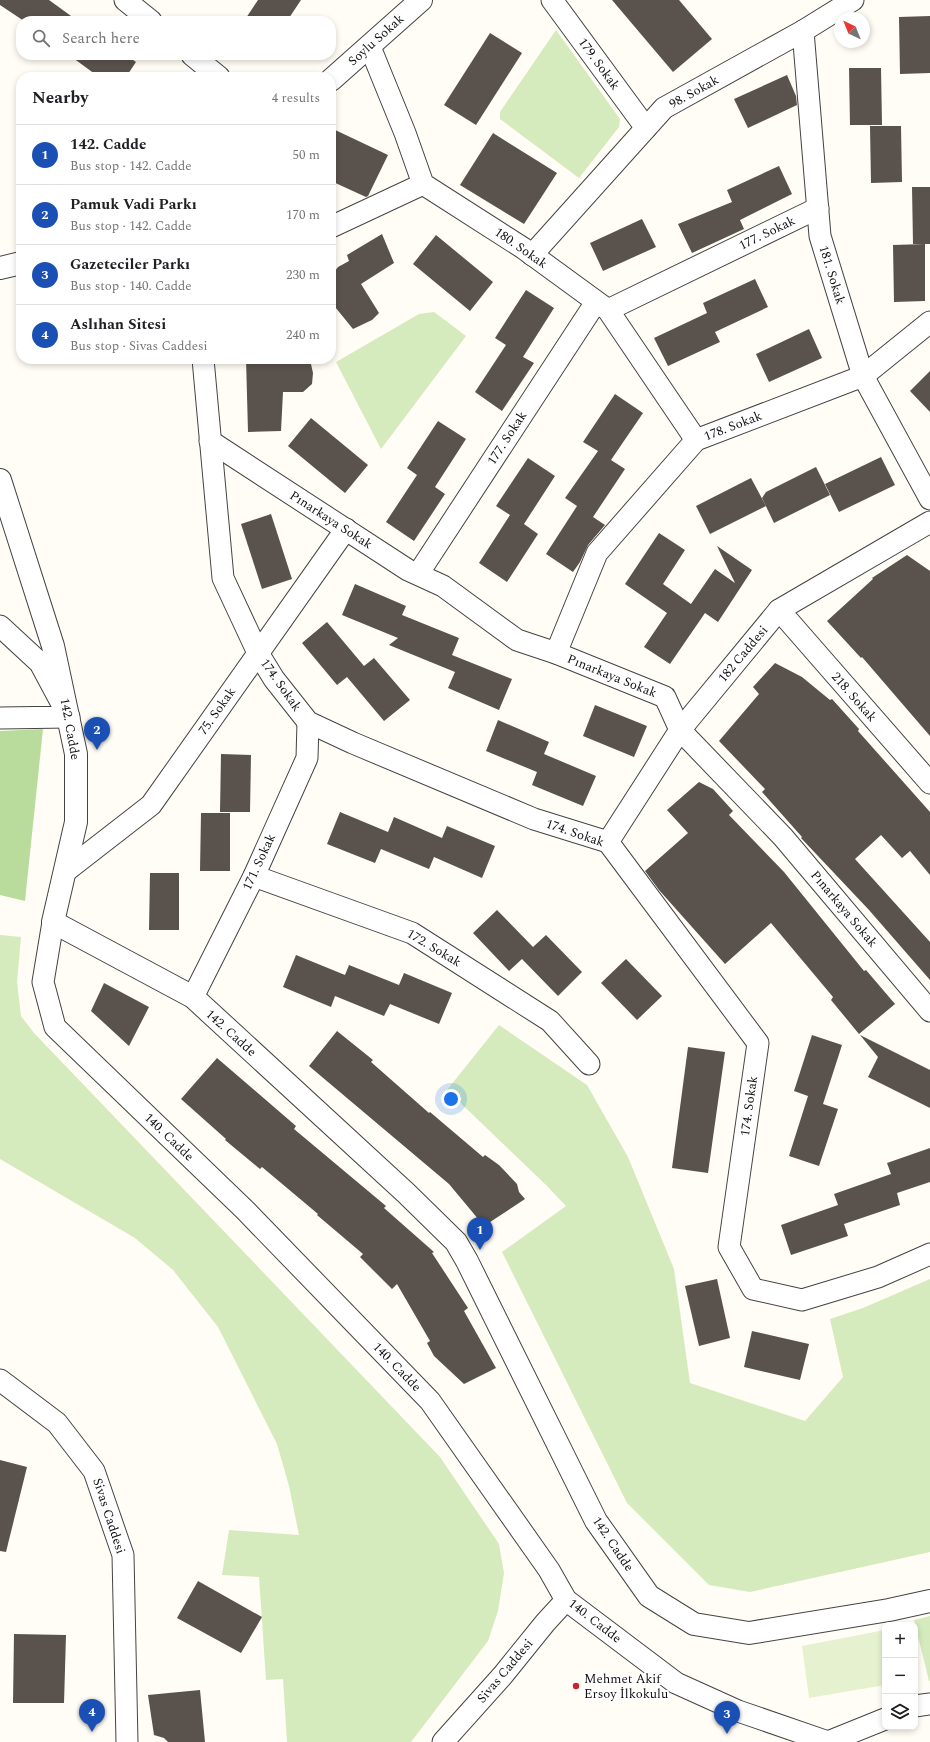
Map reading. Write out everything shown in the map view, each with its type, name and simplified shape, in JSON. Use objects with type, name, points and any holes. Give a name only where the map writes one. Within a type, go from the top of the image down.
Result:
[{"type":"street","points":[[125,0],[145,16]]},
{"type":"street","name":"Soylu Sokak","points":[[336,76],[421,0]]},
{"type":"street","name":"179. Sokak","points":[[552,0],[646,128]]},
{"type":"street","name":"98. Sokak","points":[[532,255],[664,108],[803,31],[853,0]]},
{"type":"street","name":"181. Sokak","points":[[803,31],[820,236],[863,376],[930,499]]},
{"type":"street","points":[[336,225],[423,184],[405,133],[370,47]]},
{"type":"street","points":[[198,60],[213,72]]},
{"type":"street","name":"180. Sokak","points":[[423,184],[532,255],[602,306],[696,440]]},
{"type":"street","name":"177. Sokak","points":[[418,574],[602,306],[818,208]]},
{"type":"street","points":[[0,268],[16,264]]},
{"type":"street","name":"178. Sokak","points":[[556,653],[597,553],[696,440],[863,376],[930,322]]},
{"type":"street","name":"174. Sokak","points":[[203,364],[223,578],[258,653],[274,679],[308,722],[353,743],[534,819],[608,842],[758,1043],[729,1247],[753,1289],[802,1300],[878,1277],[930,1254]]},
{"type":"street","name":"Pınarkaya Sokak","points":[[210,441],[408,570],[443,586],[517,640],[556,653],[665,698],[680,730],[783,837],[930,1010]]},
{"type":"street","name":"142. Cadde","points":[[0,480],[53,646],[76,754],[76,822],[66,871],[53,922],[192,997],[406,1193],[456,1242],[467,1261],[596,1521],[649,1596],[694,1624],[749,1633],[889,1610],[930,1601]]},
{"type":"street","name":"182 Caddesi","points":[[608,842],[680,730],[779,610],[930,522]]},
{"type":"street","name":"75. Sokak","points":[[66,871],[151,805],[346,529]]},
{"type":"street","name":"218. Sokak","points":[[779,610],[930,783]]},
{"type":"street","points":[[0,626],[40,663],[69,717],[0,718]]},
{"type":"street","name":"171. Sokak","points":[[192,997],[254,876],[307,758],[308,722]]},
{"type":"street","name":"172. Sokak","points":[[254,876],[412,933],[550,1021],[589,1064]]},
{"type":"street","name":"140. Cadde","points":[[53,922],[43,982],[55,1027],[245,1210],[430,1401],[549,1570],[566,1600],[676,1683],[738,1711],[828,1742]]},
{"type":"street","name":"Sivas Caddesi","points":[[0,1380],[57,1423],[94,1471],[123,1555],[127,1742]]},
{"type":"street","name":"Sivas Caddesi","points":[[444,1742],[566,1600]]},
{"type":"street","points":[[918,1706],[930,1704]]},
{"type":"street","points":[[828,1742],[882,1720]]},
{"type":"green space","points":[[556,30],[620,119],[619,127],[579,178],[500,119],[500,112]]},
{"type":"green space","points":[[434,312],[466,336],[381,449],[336,362],[419,314]]},
{"type":"green space","points":[[43,729],[25,901],[0,895],[0,731]]},
{"type":"green space","points":[[0,935],[21,937],[17,982],[21,1016],[34,1033],[440,1457],[499,1544],[504,1573],[498,1611],[488,1641],[411,1742],[287,1742],[283,1679],[266,1680],[259,1577],[222,1575],[229,1530],[299,1535],[289,1486],[277,1444],[218,1327],[173,1270],[135,1238],[0,1159]]},
{"type":"green space","points":[[499,1025],[587,1085],[628,1157],[674,1269],[690,1383],[805,1421],[843,1377],[830,1319],[863,1308],[930,1279],[930,1552],[750,1592],[709,1585],[627,1503],[502,1252],[566,1206],[447,1090]]},
{"type":"green space","points":[[930,1616],[930,1681],[918,1636],[918,1622],[914,1622],[914,1620]]},
{"type":"green space","points":[[882,1631],[882,1686],[809,1698],[802,1646]]},
{"type":"building","points":[[0,0],[49,0],[71,16],[16,16],[0,5]]},
{"type":"building","points":[[258,0],[301,0],[290,16],[247,16]]},
{"type":"building","points":[[612,0],[679,0],[712,39],[673,72]]},
{"type":"building","points":[[930,16],[930,73],[900,74],[899,17]]},
{"type":"building","points":[[490,33],[522,53],[476,125],[444,105]]},
{"type":"building","points":[[76,60],[133,60],[136,62],[129,72],[92,72]]},
{"type":"building","points":[[849,68],[881,68],[882,125],[850,125]]},
{"type":"building","points":[[787,75],[796,96],[797,105],[748,128],[734,99]]},
{"type":"building","points":[[870,126],[901,126],[902,182],[871,183]]},
{"type":"building","points":[[336,130],[388,155],[368,196],[366,197],[336,183]]},
{"type":"building","points":[[493,133],[557,173],[524,224],[460,185]]},
{"type":"building","points":[[779,166],[792,194],[740,220],[744,229],[692,253],[678,224],[732,202],[727,190]]},
{"type":"building","points":[[912,187],[930,187],[930,244],[913,244]]},
{"type":"building","points":[[642,219],[656,247],[603,271],[590,243]]},
{"type":"building","points":[[382,234],[394,263],[361,284],[379,313],[372,320],[353,329],[336,308],[336,270],[349,261],[347,255]]},
{"type":"building","points":[[436,235],[493,282],[470,311],[413,264]]},
{"type":"building","points":[[925,244],[925,301],[894,302],[893,245]]},
{"type":"building","points":[[755,279],[768,307],[715,332],[720,342],[668,366],[654,338],[707,313],[703,303]]},
{"type":"building","points":[[526,290],[554,308],[523,357],[534,363],[502,411],[475,392],[506,345],[495,338]]},
{"type":"building","points":[[809,329],[822,358],[769,382],[756,354]]},
{"type":"building","points":[[246,364],[311,364],[313,373],[312,384],[303,392],[283,392],[281,431],[248,432]]},
{"type":"building","points":[[930,371],[930,412],[910,391]]},
{"type":"building","points":[[615,394],[643,413],[611,460],[625,469],[593,517],[605,525],[588,545],[580,562],[573,572],[546,554],[577,506],[565,498],[598,451],[583,442]]},
{"type":"building","points":[[311,418],[368,465],[345,493],[288,446]]},
{"type":"building","points":[[438,421],[466,439],[435,487],[445,494],[414,541],[386,522],[417,475],[407,468]]},
{"type":"building","points":[[881,457],[895,485],[839,512],[825,484]]},
{"type":"building","points":[[528,458],[555,476],[524,524],[538,534],[507,582],[479,563],[510,515],[496,506]]},
{"type":"building","points":[[816,467],[830,495],[774,523],[762,498],[766,492]]},
{"type":"building","points":[[751,478],[766,506],[710,534],[696,506]]},
{"type":"building","points":[[271,514],[292,579],[262,589],[241,524]]},
{"type":"building","points":[[659,533],[685,550],[663,584],[691,604],[715,569],[735,583],[717,546],[752,570],[718,622],[705,613],[670,664],[644,647],[667,613],[625,584]]},
{"type":"building","points":[[907,555],[930,571],[930,736],[862,657],[861,658],[827,621],[873,579],[872,578]]},
{"type":"building","points":[[355,584],[406,606],[402,615],[459,638],[452,655],[512,679],[499,710],[448,688],[455,672],[389,645],[398,638],[342,615]]},
{"type":"building","points":[[327,622],[364,666],[374,658],[410,700],[384,721],[347,677],[337,685],[302,643]]},
{"type":"building","points":[[775,663],[802,677],[830,700],[832,699],[859,729],[858,731],[930,812],[930,875],[910,851],[902,858],[881,835],[855,859],[930,942],[930,980],[869,910],[801,838],[802,837],[762,792],[765,789],[719,741],[759,694],[753,687]]},
{"type":"building","points":[[595,705],[647,726],[634,757],[583,736]]},
{"type":"building","points":[[498,720],[549,742],[544,754],[596,776],[583,806],[532,785],[537,772],[486,751]]},
{"type":"building","points":[[221,754],[251,755],[250,812],[220,812]]},
{"type":"building","points":[[699,782],[713,789],[733,811],[729,815],[784,872],[864,971],[866,970],[895,1004],[859,1034],[831,1000],[833,997],[771,923],[725,964],[659,890],[645,871],[688,833],[667,810]]},
{"type":"building","points":[[340,812],[388,832],[394,817],[442,838],[447,826],[495,846],[482,878],[434,857],[429,869],[381,849],[375,863],[327,844]]},
{"type":"building","points":[[201,813],[230,813],[230,871],[200,871]]},
{"type":"building","points":[[150,873],[179,873],[179,930],[149,930]]},
{"type":"building","points":[[497,910],[533,947],[546,935],[582,972],[558,996],[522,959],[509,971],[473,933]]},
{"type":"building","points":[[296,955],[345,975],[349,965],[399,985],[404,973],[452,993],[439,1024],[390,1004],[384,1016],[335,996],[331,1007],[283,987]]},
{"type":"building","points":[[626,959],[662,996],[637,1020],[601,983]]},
{"type":"building","points":[[104,983],[149,1007],[129,1046],[91,1011]]},
{"type":"building","points":[[337,1031],[373,1060],[371,1062],[429,1113],[430,1112],[483,1157],[485,1155],[499,1165],[517,1184],[519,1192],[525,1199],[484,1226],[449,1184],[309,1066]]},
{"type":"building","points":[[812,1035],[842,1045],[823,1104],[838,1109],[819,1166],[789,1156],[808,1096],[794,1091]]},
{"type":"building","points":[[860,1035],[930,1070],[930,1108],[868,1077],[878,1057]]},
{"type":"building","points":[[688,1047],[725,1052],[708,1173],[672,1168]]},
{"type":"building","points":[[217,1058],[296,1126],[294,1129],[386,1206],[384,1208],[434,1252],[432,1253],[468,1308],[464,1311],[496,1368],[464,1384],[434,1356],[427,1343],[430,1341],[397,1284],[392,1289],[360,1257],[363,1254],[262,1167],[260,1169],[225,1140],[226,1139],[181,1099]]},
{"type":"building","points":[[930,1148],[930,1182],[897,1193],[900,1205],[844,1224],[848,1236],[791,1255],[781,1225],[838,1205],[834,1194],[891,1174],[887,1163]]},
{"type":"building","points":[[717,1279],[730,1338],[699,1346],[685,1286]]},
{"type":"building","points":[[752,1331],[809,1344],[800,1380],[744,1367]]},
{"type":"building","points":[[0,1460],[27,1467],[6,1552],[0,1551]]},
{"type":"building","points":[[198,1581],[262,1617],[241,1653],[177,1618]]},
{"type":"building","points":[[14,1634],[66,1635],[64,1703],[13,1703]]},
{"type":"building","points":[[200,1690],[205,1742],[168,1742],[164,1738],[154,1735],[148,1695]]},
{"type":"place","name":"Pamuk Vadi Parkı","points":[[97,750]]},
{"type":"place","name":"142. Cadde","points":[[480,1250]]},
{"type":"place","name":"Mehmet Akif Ersoy İlkokulu","points":[[576,1686]]},
{"type":"place","name":"Aslıhan Sitesi","points":[[92,1732]]},
{"type":"place","name":"Gazeteciler Parkı","points":[[727,1734]]}]
